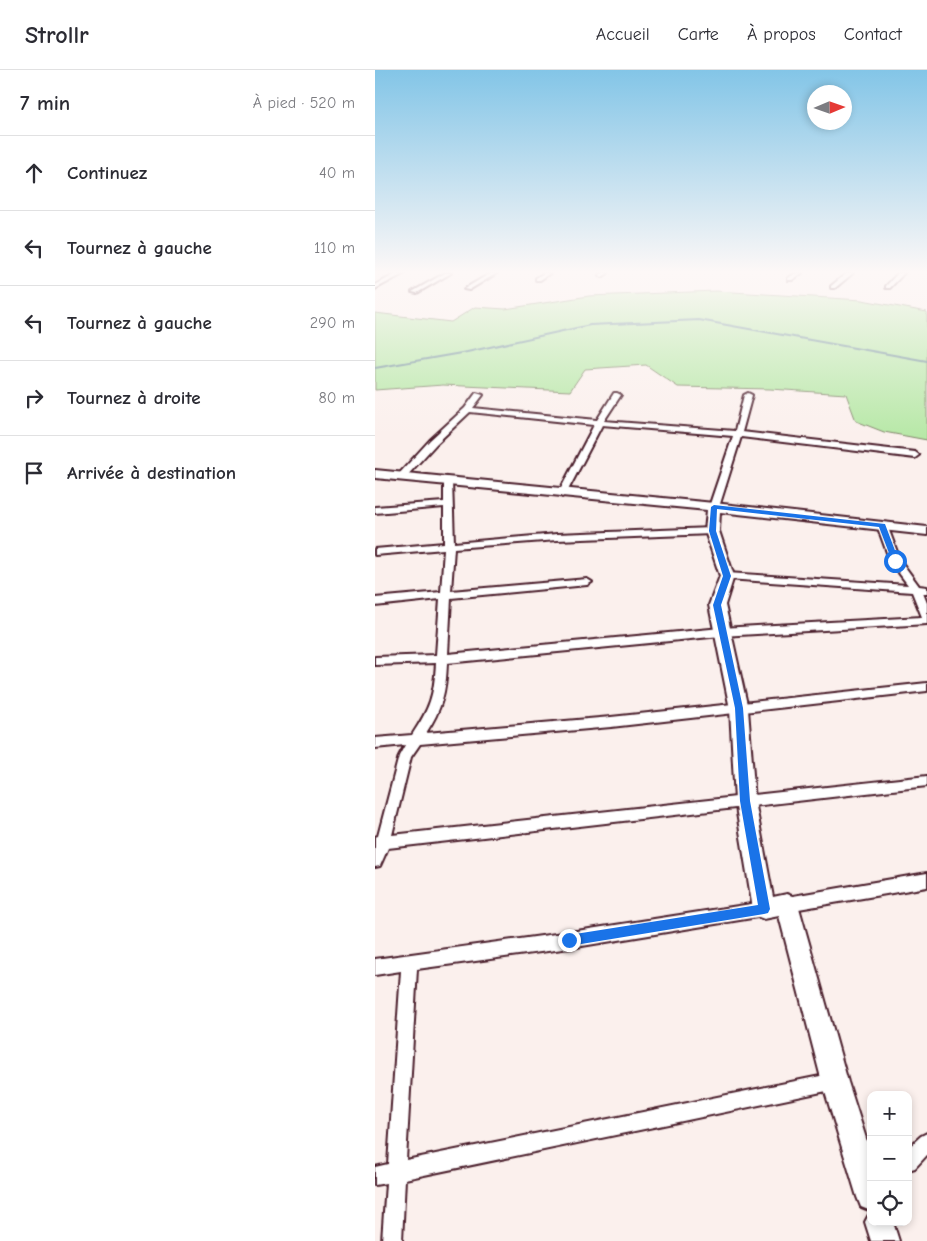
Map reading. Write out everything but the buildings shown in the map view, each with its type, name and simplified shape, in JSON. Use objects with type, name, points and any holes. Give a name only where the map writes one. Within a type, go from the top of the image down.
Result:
[{"type":"street","points":[[748,394],[738,434],[714,507],[712,531],[727,576],[717,605],[721,632],[739,708],[745,801],[776,907],[867,1181]]},
{"type":"street","points":[[401,477],[433,442],[468,410],[479,395]]},
{"type":"street","points":[[562,494],[599,423],[617,395]]},
{"type":"street","points":[[468,410],[738,434],[915,455]]},
{"type":"street","points":[[375,474],[562,494],[714,507],[927,531]]},
{"type":"street","points":[[375,861],[405,756],[432,715],[440,688],[449,546],[448,482]]},
{"type":"street","points":[[375,510],[448,504]]},
{"type":"street","points":[[882,525],[895,561],[916,589],[927,616]]},
{"type":"street","points":[[375,552],[557,537],[712,531]]},
{"type":"street","points":[[727,576],[927,590]]},
{"type":"street","points":[[375,602],[587,582]]},
{"type":"street","points":[[375,661],[442,659],[721,632],[927,620]]},
{"type":"street","points":[[375,743],[739,708],[867,692],[927,687]]},
{"type":"street","points":[[379,843],[927,781]]},
{"type":"street","points":[[375,967],[569,940],[776,907],[927,880]]},
{"type":"street","points":[[392,1241],[410,962]]},
{"type":"street","points":[[375,1176],[835,1082]]},
{"type":"street","points":[[912,1157],[927,1142]]},
{"type":"street","points":[[880,1226],[885,1241]]},
{"type":"green space","points":[[375,328],[927,328],[927,440],[884,432],[856,421],[846,394],[770,389],[678,387],[646,365],[585,369],[570,391],[443,385],[375,390]]},
{"type":"waterway","points":[[375,368],[467,352],[578,328]]},
{"type":"waterway","points":[[742,328],[927,361]]},
{"type":"route","points":[[569,940],[764,909],[745,801],[739,708],[721,632],[717,605],[727,576],[712,531],[714,507],[882,525],[895,561]]}]
